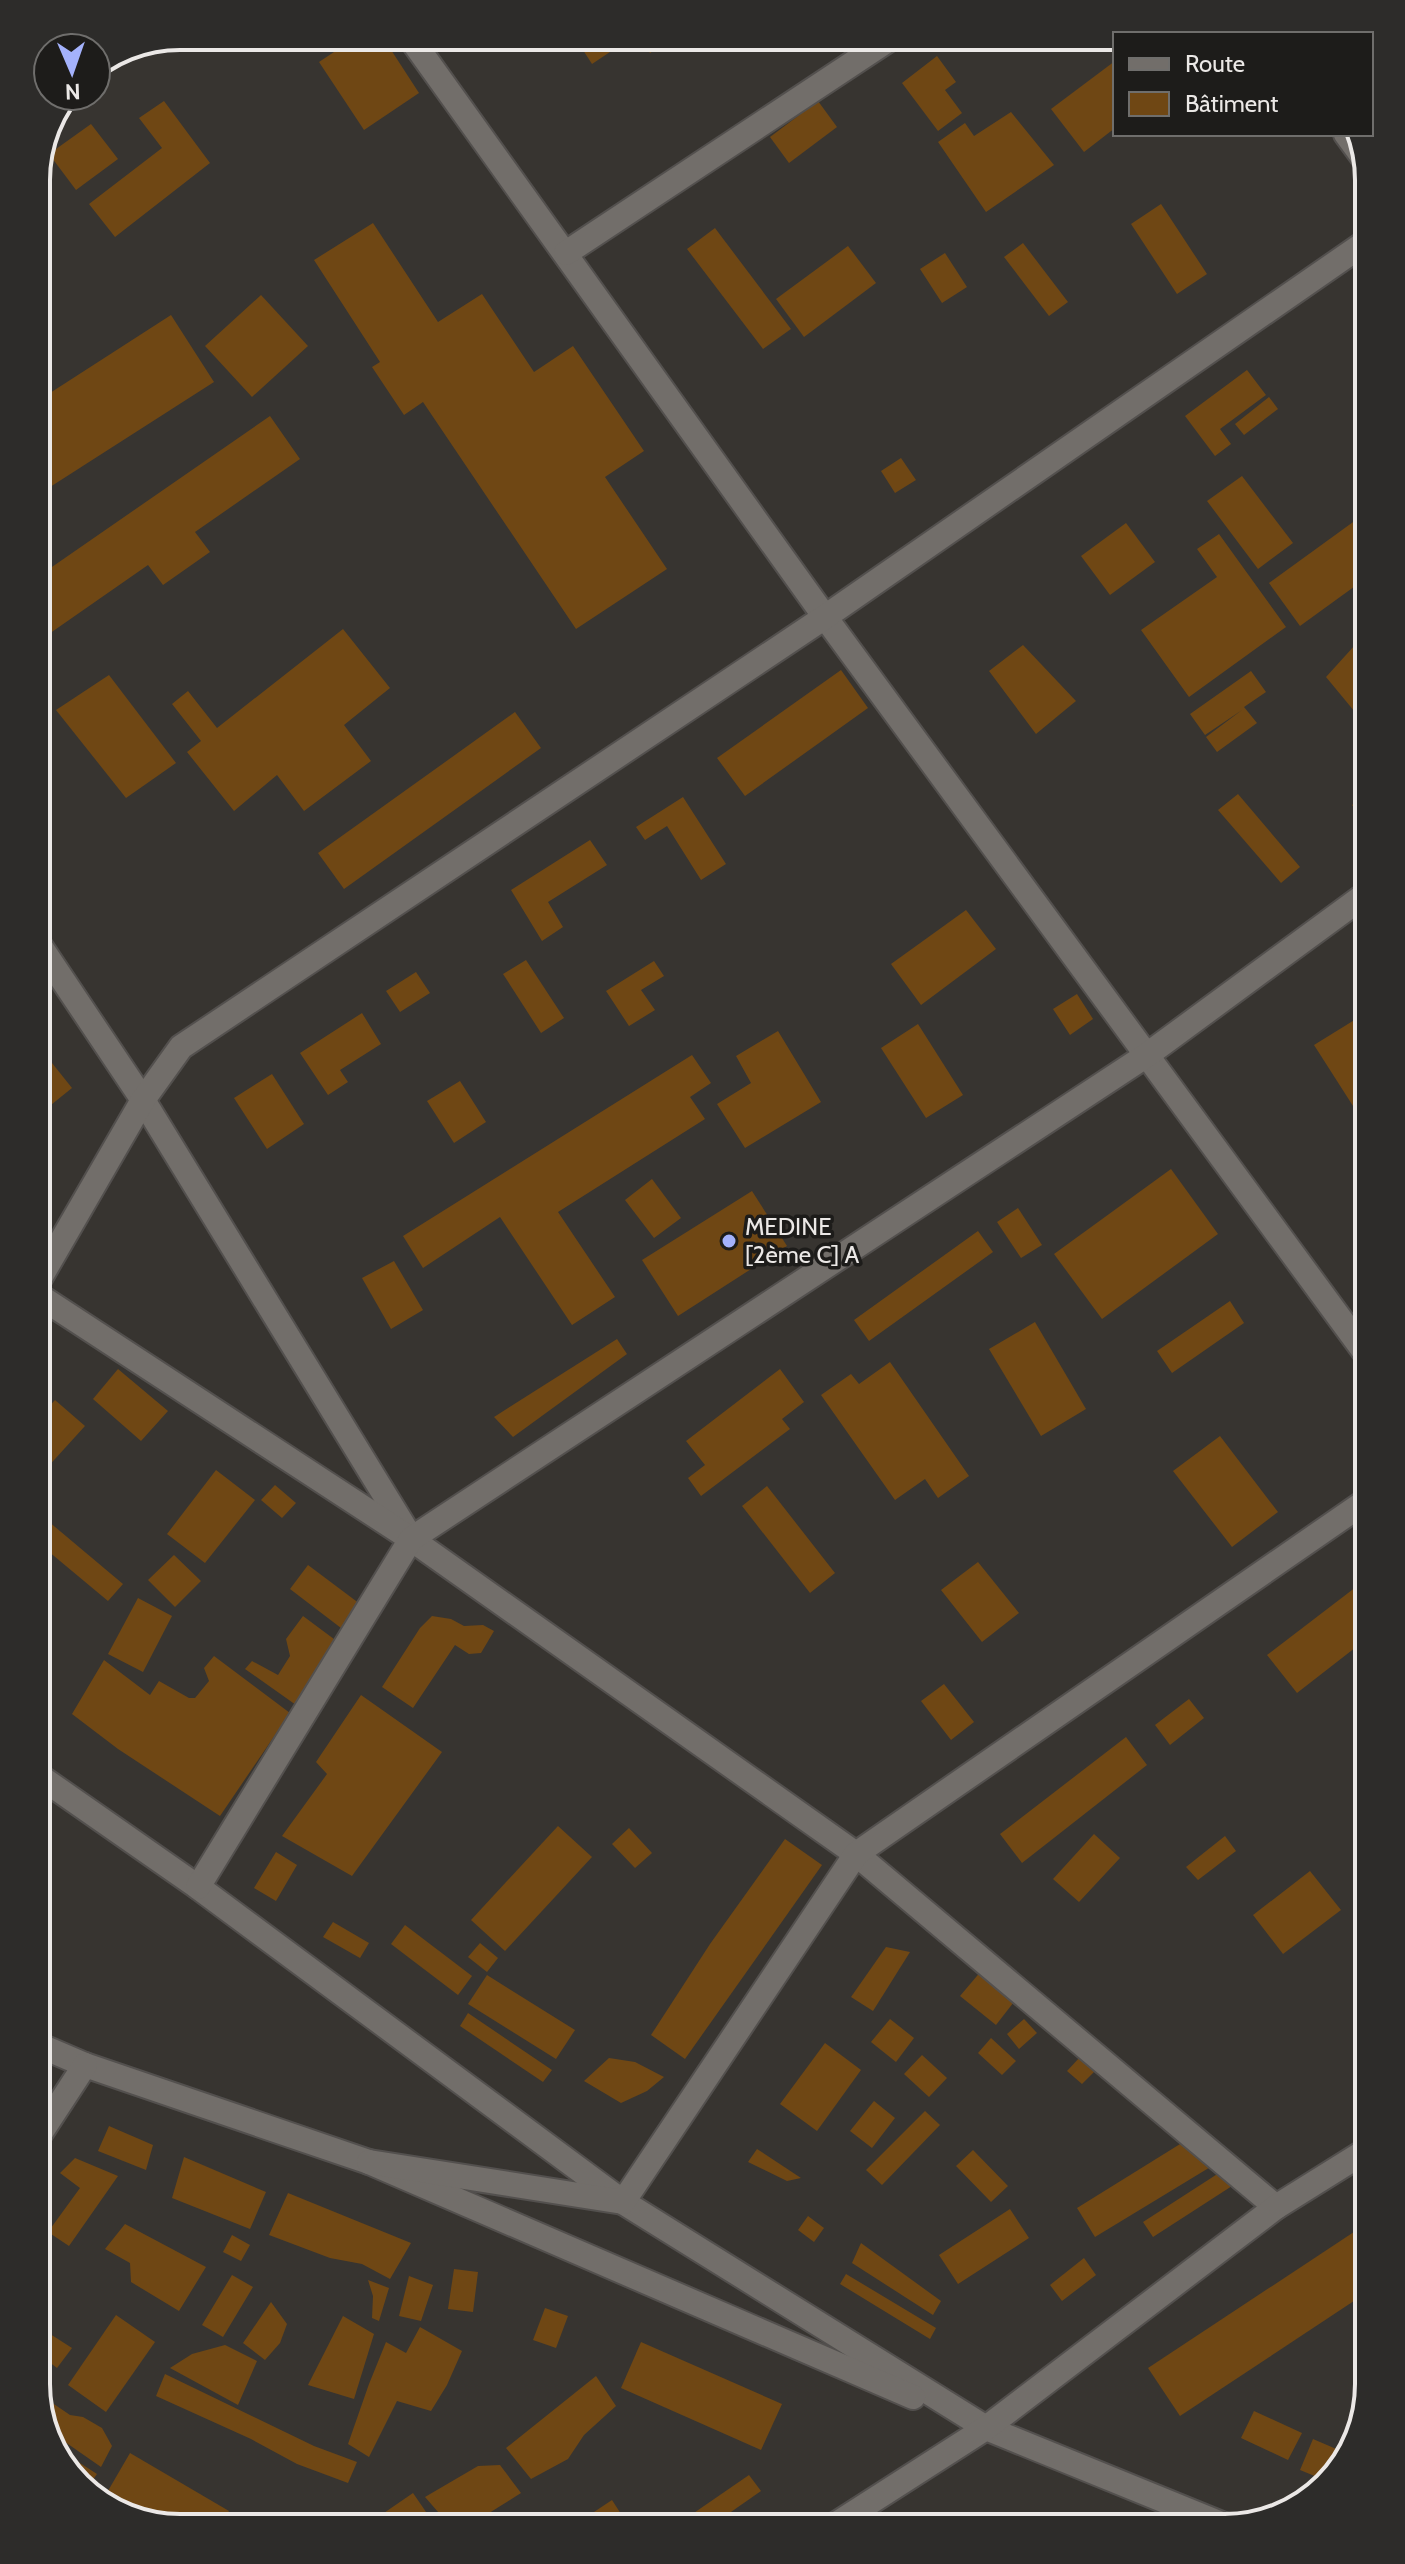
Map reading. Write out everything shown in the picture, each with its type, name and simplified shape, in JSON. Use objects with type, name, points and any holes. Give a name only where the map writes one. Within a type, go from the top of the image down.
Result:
[{"type":"street","points":[[419,50],[825,617],[1355,1339]]},
{"type":"street","points":[[566,253],[873,50]]},
{"type":"street","points":[[50,1261],[143,1100],[181,1047],[825,617],[1355,250]]},
{"type":"street","points":[[198,1887],[411,1539],[1147,1055],[1355,902]]},
{"type":"street","points":[[50,961],[143,1100],[411,1539]]},
{"type":"street","points":[[50,1303],[411,1539],[856,1854],[1276,2207]]},
{"type":"street","points":[[623,2202],[856,1854],[1355,1509]]},
{"type":"street","points":[[50,1784],[198,1887],[623,2202],[986,2428]]},
{"type":"street","points":[[50,2050],[85,2065],[369,2162],[986,2428],[1197,2514]]},
{"type":"street","points":[[50,2119],[85,2065]]},
{"type":"street","points":[[852,2514],[986,2428],[1276,2207],[1355,2158]]},
{"type":"street","points":[[369,2162],[623,2202]]},
{"type":"building","points":[[337,50],[391,50],[419,93],[364,130],[319,62]]},
{"type":"building","points":[[583,50],[613,50],[592,64]]},
{"type":"building","points":[[937,56],[956,82],[945,90],[962,113],[938,131],[902,83]]},
{"type":"building","points":[[1113,62],[1113,130],[1084,152],[1051,109]]},
{"type":"building","points":[[164,101],[210,163],[115,237],[89,204],[162,148],[139,118]]},
{"type":"building","points":[[818,101],[837,127],[789,163],[770,137]]},
{"type":"building","points":[[1011,112],[1054,165],[986,212],[938,142],[965,123],[974,136]]},
{"type":"building","points":[[91,124],[118,159],[76,190],[52,158],[53,151]]},
{"type":"building","points":[[1161,204],[1207,274],[1177,294],[1131,224]]},
{"type":"building","points":[[373,223],[438,322],[482,294],[534,372],[573,346],[644,451],[605,477],[667,569],[576,629],[423,402],[404,415],[372,367],[380,362],[314,260]]},
{"type":"building","points":[[715,228],[791,329],[763,349],[687,249]]},
{"type":"building","points":[[1023,243],[1068,302],[1049,316],[1004,257]]},
{"type":"building","points":[[848,246],[876,283],[804,337],[776,299]]},
{"type":"building","points":[[945,253],[967,287],[942,303],[920,269]]},
{"type":"building","points":[[261,295],[308,346],[252,397],[205,346]]},
{"type":"building","points":[[171,315],[214,382],[50,487],[50,393]]},
{"type":"building","points":[[1247,370],[1266,395],[1220,429],[1231,444],[1215,456],[1185,416]]},
{"type":"building","points":[[1269,397],[1278,409],[1244,435],[1235,424]]},
{"type":"building","points":[[270,416],[300,459],[195,532],[210,552],[163,585],[148,565],[50,633],[50,568]]},
{"type":"building","points":[[901,458],[916,480],[895,493],[881,471]]},
{"type":"building","points":[[1242,476],[1293,543],[1258,569],[1207,501]]},
{"type":"building","points":[[1355,521],[1355,586],[1300,626],[1269,583]]},
{"type":"building","points":[[1126,523],[1155,562],[1110,595],[1081,556]]},
{"type":"building","points":[[1219,534],[1286,627],[1189,697],[1141,630],[1217,577],[1197,549]]},
{"type":"building","points":[[343,629],[390,688],[344,725],[371,761],[304,811],[277,775],[234,811],[187,752],[201,741],[172,704],[188,691],[217,728]]},
{"type":"building","points":[[1023,645],[1076,701],[1036,734],[989,671]]},
{"type":"building","points":[[1355,645],[1355,712],[1326,677]]},
{"type":"building","points":[[841,670],[868,708],[745,796],[717,758]]},
{"type":"building","points":[[1251,671],[1266,692],[1244,707],[1257,723],[1217,752],[1206,737],[1242,710],[1205,735],[1190,714]]},
{"type":"building","points":[[109,675],[176,763],[126,798],[56,710]]},
{"type":"building","points":[[515,712],[541,748],[344,889],[318,853]]},
{"type":"building","points":[[1238,794],[1300,867],[1281,883],[1218,810]]},
{"type":"building","points":[[683,797],[726,864],[701,880],[667,826],[645,840],[636,827]]},
{"type":"building","points":[[590,840],[607,865],[548,902],[563,927],[542,941],[511,890]]},
{"type":"building","points":[[966,910],[996,949],[921,1005],[891,964]]},
{"type":"building","points":[[526,960],[564,1018],[541,1033],[503,974]]},
{"type":"building","points":[[654,961],[664,976],[641,990],[655,1010],[629,1026],[606,991]]},
{"type":"building","points":[[416,972],[430,993],[400,1012],[386,991]]},
{"type":"building","points":[[1077,994],[1093,1019],[1070,1035],[1053,1009]]},
{"type":"building","points":[[362,1013],[381,1044],[340,1070],[348,1082],[328,1095],[300,1053]]},
{"type":"building","points":[[1355,1020],[1355,1109],[1314,1045]]},
{"type":"building","points":[[918,1024],[963,1095],[926,1118],[881,1048]]},
{"type":"building","points":[[778,1031],[821,1102],[745,1148],[717,1104],[751,1083],[736,1056]]},
{"type":"building","points":[[692,1055],[711,1083],[690,1097],[705,1119],[558,1212],[615,1297],[572,1325],[500,1217],[423,1268],[403,1236]]},
{"type":"building","points":[[50,1060],[72,1088],[50,1106]]},
{"type":"building","points":[[272,1074],[304,1124],[267,1149],[234,1098]]},
{"type":"building","points":[[460,1081],[486,1122],[454,1143],[427,1101]]},
{"type":"building","points":[[1171,1169],[1218,1234],[1102,1319],[1054,1254]]},
{"type":"building","points":[[652,1179],[681,1218],[654,1238],[625,1200]]},
{"type":"building","points":[[752,1191],[787,1246],[678,1316],[642,1260]]},
{"type":"building","points":[[1018,1208],[1042,1245],[1021,1258],[997,1222]]},
{"type":"building","points":[[978,1231],[993,1252],[869,1341],[854,1320]]},
{"type":"building","points":[[394,1261],[423,1310],[391,1329],[362,1278]]},
{"type":"building","points":[[1230,1301],[1244,1323],[1172,1373],[1157,1351]]},
{"type":"building","points":[[1035,1322],[1086,1409],[1041,1436],[989,1349]]},
{"type":"building","points":[[617,1339],[627,1354],[513,1437],[494,1417]]},
{"type":"building","points":[[890,1362],[969,1476],[938,1498],[925,1479],[895,1500],[821,1395],[851,1374],[859,1384]]},
{"type":"building","points":[[118,1369],[168,1411],[141,1441],[93,1399]]},
{"type":"building","points":[[780,1369],[804,1402],[782,1419],[790,1429],[701,1496],[688,1478],[705,1465],[686,1441]]},
{"type":"building","points":[[55,1400],[85,1426],[50,1464],[50,1406]]},
{"type":"building","points":[[1220,1436],[1278,1512],[1232,1547],[1173,1471]]},
{"type":"building","points":[[216,1470],[255,1500],[205,1563],[167,1534]]},
{"type":"building","points":[[275,1485],[296,1503],[282,1518],[261,1500]]},
{"type":"building","points":[[767,1486],[835,1573],[810,1593],[742,1506]]},
{"type":"building","points":[[50,1523],[123,1584],[108,1601],[50,1553]]},
{"type":"building","points":[[174,1555],[201,1581],[175,1607],[148,1580]]},
{"type":"building","points":[[978,1562],[1019,1613],[982,1642],[941,1590]]},
{"type":"building","points":[[308,1565],[360,1604],[341,1628],[290,1589]]},
{"type":"building","points":[[1355,1588],[1355,1648],[1297,1693],[1267,1655]]},
{"type":"building","points":[[138,1598],[172,1616],[143,1672],[108,1654]]},
{"type":"building","points":[[303,1616],[342,1645],[296,1705],[245,1669],[252,1661],[278,1675],[290,1656],[286,1639]]},
{"type":"building","points":[[432,1616],[451,1619],[464,1626],[483,1625],[494,1631],[481,1653],[469,1654],[455,1645],[413,1708],[382,1687],[420,1628]]},
{"type":"building","points":[[214,1656],[290,1713],[220,1816],[118,1749],[72,1714],[104,1660],[150,1695],[159,1681],[189,1698],[195,1698],[209,1681],[204,1668]]},
{"type":"building","points":[[944,1684],[974,1722],[951,1740],[921,1701]]},
{"type":"building","points":[[361,1695],[442,1752],[352,1876],[282,1836],[327,1774],[316,1762]]},
{"type":"building","points":[[1189,1699],[1204,1718],[1170,1745],[1155,1725]]},
{"type":"building","points":[[1126,1737],[1147,1765],[1022,1863],[1000,1834]]},
{"type":"building","points":[[558,1826],[592,1857],[505,1951],[471,1920]]},
{"type":"building","points":[[629,1828],[652,1853],[635,1868],[612,1844]]},
{"type":"building","points":[[1094,1834],[1120,1858],[1079,1902],[1053,1879]]},
{"type":"building","points":[[1225,1836],[1236,1851],[1198,1880],[1186,1867]]},
{"type":"building","points":[[785,1839],[822,1865],[685,2059],[651,2035],[710,1944]]},
{"type":"building","points":[[276,1852],[297,1865],[276,1901],[254,1888]]},
{"type":"building","points":[[1310,1871],[1341,1910],[1283,1954],[1253,1915]]},
{"type":"building","points":[[333,1922],[369,1943],[360,1958],[323,1937]]},
{"type":"building","points":[[405,1925],[472,1976],[458,1995],[391,1944]]},
{"type":"building","points":[[480,1943],[498,1958],[487,1972],[468,1957]]},
{"type":"building","points":[[886,1947],[910,1952],[873,2011],[851,1997]]},
{"type":"building","points":[[982,1970],[1017,1998],[996,2025],[960,1996]]},
{"type":"building","points":[[487,1975],[575,2030],[556,2059],[468,2004]]},
{"type":"building","points":[[468,2013],[552,2070],[543,2082],[460,2026]]},
{"type":"building","points":[[890,2019],[914,2038],[896,2062],[871,2042]]},
{"type":"building","points":[[1024,2019],[1037,2033],[1019,2049],[1007,2034]]},
{"type":"building","points":[[991,2038],[1016,2061],[1002,2075],[978,2053]]},
{"type":"building","points":[[825,2043],[861,2070],[817,2131],[780,2104]]},
{"type":"building","points":[[922,2055],[947,2078],[929,2097],[904,2074]]},
{"type":"building","points":[[1081,2056],[1096,2070],[1082,2084],[1067,2071]]},
{"type":"building","points":[[609,2058],[635,2062],[664,2077],[647,2091],[621,2103],[584,2081]]},
{"type":"building","points":[[874,2101],[895,2118],[872,2148],[850,2131]]},
{"type":"building","points":[[925,2111],[940,2125],[882,2185],[866,2170]]},
{"type":"building","points":[[109,2126],[153,2145],[146,2170],[98,2151]]},
{"type":"building","points":[[1193,2136],[1212,2166],[1095,2237],[1077,2208]]},
{"type":"building","points":[[757,2149],[801,2178],[787,2181],[748,2162]]},
{"type":"building","points":[[973,2150],[1008,2186],[991,2202],[956,2166]]},
{"type":"building","points":[[184,2157],[266,2192],[250,2229],[172,2198]]},
{"type":"building","points":[[75,2158],[118,2176],[69,2246],[50,2233],[50,2229],[80,2188],[60,2173]]},
{"type":"building","points":[[1222,2171],[1232,2186],[1153,2237],[1143,2222]]},
{"type":"building","points":[[288,2193],[411,2243],[390,2279],[362,2264],[330,2258],[269,2235]]},
{"type":"building","points":[[1010,2209],[1029,2238],[958,2284],[939,2255]]},
{"type":"building","points":[[808,2216],[824,2228],[814,2242],[798,2230]]},
{"type":"building","points":[[125,2224],[206,2267],[179,2311],[131,2282],[130,2263],[105,2249]]},
{"type":"building","points":[[1355,2231],[1355,2300],[1180,2416],[1148,2368]]},
{"type":"building","points":[[232,2235],[250,2245],[241,2261],[223,2252]]},
{"type":"building","points":[[861,2243],[941,2301],[933,2315],[852,2263]]},
{"type":"building","points":[[1084,2258],[1096,2275],[1062,2301],[1050,2285]]},
{"type":"building","points":[[454,2269],[478,2272],[473,2312],[448,2309]]},
{"type":"building","points":[[846,2274],[936,2328],[930,2339],[840,2284]]},
{"type":"building","points":[[232,2275],[253,2287],[223,2337],[202,2325]]},
{"type":"building","points":[[409,2276],[433,2285],[421,2321],[399,2316]]},
{"type":"building","points":[[368,2280],[389,2288],[379,2321],[372,2318],[373,2296]]},
{"type":"building","points":[[271,2302],[287,2324],[280,2343],[265,2360],[243,2343]]},
{"type":"building","points":[[545,2308],[568,2316],[556,2348],[533,2340]]},
{"type":"building","points":[[116,2315],[155,2342],[106,2412],[68,2385]]},
{"type":"building","points":[[343,2316],[374,2334],[354,2399],[308,2385]]},
{"type":"building","points":[[420,2327],[462,2351],[431,2411],[397,2401],[369,2457],[348,2444],[369,2384],[386,2342],[406,2353]]},
{"type":"building","points":[[50,2334],[72,2348],[57,2368],[50,2363]]},
{"type":"building","points":[[641,2342],[782,2404],[761,2450],[621,2388]]},
{"type":"building","points":[[225,2345],[257,2361],[238,2405],[170,2368],[192,2354]]},
{"type":"building","points":[[165,2374],[314,2446],[357,2462],[348,2483],[297,2464],[251,2439],[156,2396]]},
{"type":"building","points":[[596,2376],[616,2406],[584,2435],[568,2459],[531,2479],[506,2448]]},
{"type":"building","points":[[52,2403],[70,2415],[83,2417],[102,2428],[112,2446],[101,2467],[63,2441]]},
{"type":"building","points":[[1254,2411],[1302,2433],[1288,2460],[1241,2438]]},
{"type":"building","points":[[1313,2439],[1337,2449],[1316,2477],[1300,2470]]},
{"type":"building","points":[[130,2453],[229,2511],[227,2514],[172,2514],[139,2507],[108,2492]]},
{"type":"building","points":[[74,2460],[97,2474],[93,2480]]},
{"type":"building","points":[[500,2465],[521,2493],[487,2514],[440,2514],[425,2497],[478,2466]]},
{"type":"building","points":[[749,2475],[761,2491],[728,2514],[692,2514]]},
{"type":"building","points":[[413,2493],[427,2514],[382,2514]]},
{"type":"building","points":[[612,2500],[621,2514],[591,2514]]},
{"type":"place","name":"MEDINE [2ème C] A","points":[[729,1241]]}]
